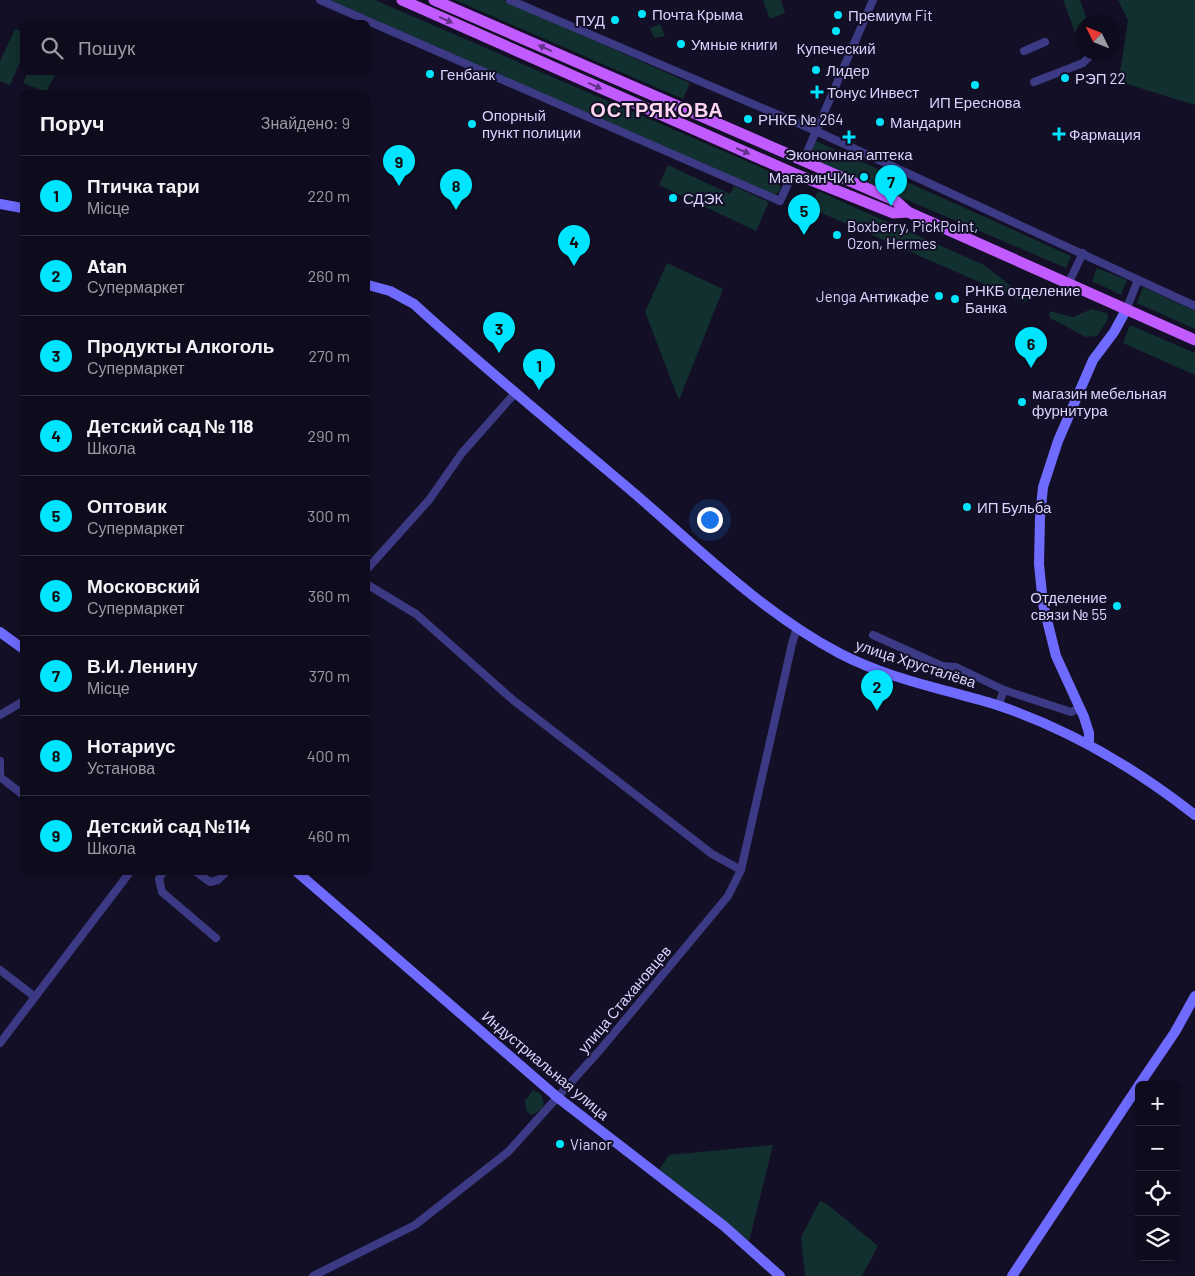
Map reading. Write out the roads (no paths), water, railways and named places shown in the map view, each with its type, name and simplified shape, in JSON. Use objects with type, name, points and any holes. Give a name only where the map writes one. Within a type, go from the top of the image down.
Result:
[{"type":"main road","points":[[402,0],[793,173],[893,213],[908,212]]},
{"type":"main road","points":[[434,0],[896,201],[908,212],[1195,340]]},
{"type":"main road","points":[[0,204],[20,208]]},
{"type":"main road","name":"улица Хрусталёва","points":[[370,286],[390,291],[414,304],[773,611],[840,653],[874,668],[998,706],[1054,727],[1145,778],[1195,815]]},
{"type":"main road","points":[[1089,745],[1089,733],[1080,708],[1056,656],[1044,604],[1039,564],[1043,487],[1058,440],[1093,360],[1114,332],[1126,310]]},
{"type":"main road","points":[[0,632],[20,647]]},
{"type":"main road","name":"Индустриальная улица","points":[[300,875],[557,1097],[724,1226],[780,1276]]},
{"type":"main road","points":[[1142,1081],[1175,1032],[1195,996]]},
{"type":"main road","points":[[1012,1276],[1135,1091]]},
{"type":"street","points":[[320,0],[366,20]]},
{"type":"street","points":[[510,0],[816,131],[1195,306]]},
{"type":"street","points":[[803,161],[873,0]]},
{"type":"street","points":[[370,22],[780,201],[793,173]]},
{"type":"street","points":[[1024,51],[1045,42]]},
{"type":"street","points":[[1034,82],[1083,63],[1086,60]]},
{"type":"street","points":[[1068,284],[1082,253]]},
{"type":"street","points":[[1126,310],[1138,280]]},
{"type":"street","points":[[370,566],[429,500],[462,453],[516,392]]},
{"type":"street","points":[[370,586],[416,614],[513,700],[712,854],[740,870]]},
{"type":"street","name":"улица Стахановцев","points":[[313,1276],[415,1225],[508,1152],[600,1050],[722,903],[740,870],[792,644],[798,627]]},
{"type":"street","points":[[873,635],[942,666],[956,667],[1004,690],[1070,712],[1080,708]]},
{"type":"street","points":[[998,706],[1004,690]]},
{"type":"street","points":[[0,715],[20,703]]},
{"type":"street","points":[[0,761],[0,778],[20,793]]},
{"type":"street","points":[[0,1043],[128,875]]},
{"type":"street","points":[[161,875],[159,879],[162,892],[216,938]]},
{"type":"street","points":[[200,875],[210,882],[218,880],[223,875]]},
{"type":"street","points":[[0,970],[35,997]]},
{"type":"place","name":"Почта Крыма","points":[[642,14]]},
{"type":"place","name":"Премиум Fit","points":[[838,15]]},
{"type":"place","name":"ПУД","points":[[615,20]]},
{"type":"place","name":"Купеческий","points":[[836,31]]},
{"type":"place","name":"Умные книги","points":[[681,44]]},
{"type":"place","name":"Лидер","points":[[816,70]]},
{"type":"place","name":"Генбанк","points":[[430,74]]},
{"type":"place","name":"РЭП 22","points":[[1065,78]]},
{"type":"place","name":"ИП Ереснова","points":[[975,85]]},
{"type":"place","name":"Тонус Инвест","points":[[817,92]]},
{"type":"place","name":"РНКБ № 264","points":[[748,119]]},
{"type":"place","name":"Мандарин","points":[[880,122]]},
{"type":"place","name":"Опорный пункт полиции","points":[[472,124]]},
{"type":"place","name":"Фармация","points":[[1059,134]]},
{"type":"place","name":"Экономная аптека","points":[[849,137]]},
{"type":"place","name":"МагазинЧИк","points":[[864,177]]},
{"type":"place","name":"Детский сад №114","points":[[399,186]]},
{"type":"place","name":"СДЭК","points":[[673,198]]},
{"type":"place","name":"В.И. Ленину","points":[[891,206]]},
{"type":"place","name":"Нотариус","points":[[456,210]]},
{"type":"place","name":"Оптовик","points":[[804,235]]},
{"type":"place","name":"Boxberry, PickPoint, Ozon, Hermes","points":[[837,235]]},
{"type":"place","name":"Детский сад № 118","points":[[574,266]]},
{"type":"place","name":"Jenga Антикафе","points":[[939,296]]},
{"type":"place","name":"РНКБ отделение Банка","points":[[955,299]]},
{"type":"place","name":"Продукты Алкоголь","points":[[499,353]]},
{"type":"place","name":"Московский","points":[[1031,368]]},
{"type":"place","name":"Птичка тари","points":[[539,390]]},
{"type":"place","name":"магазин мебельная фурнитура","points":[[1022,402]]},
{"type":"place","name":"ИП Бульба","points":[[967,507]]},
{"type":"place","name":"Отделение связи № 55","points":[[1117,606]]},
{"type":"place","name":"Atan","points":[[877,711]]},
{"type":"place","name":"Vianor","points":[[560,1144]]},
{"type":"district","name":"ОСТРЯКОВА","points":[[657,109]]}]
